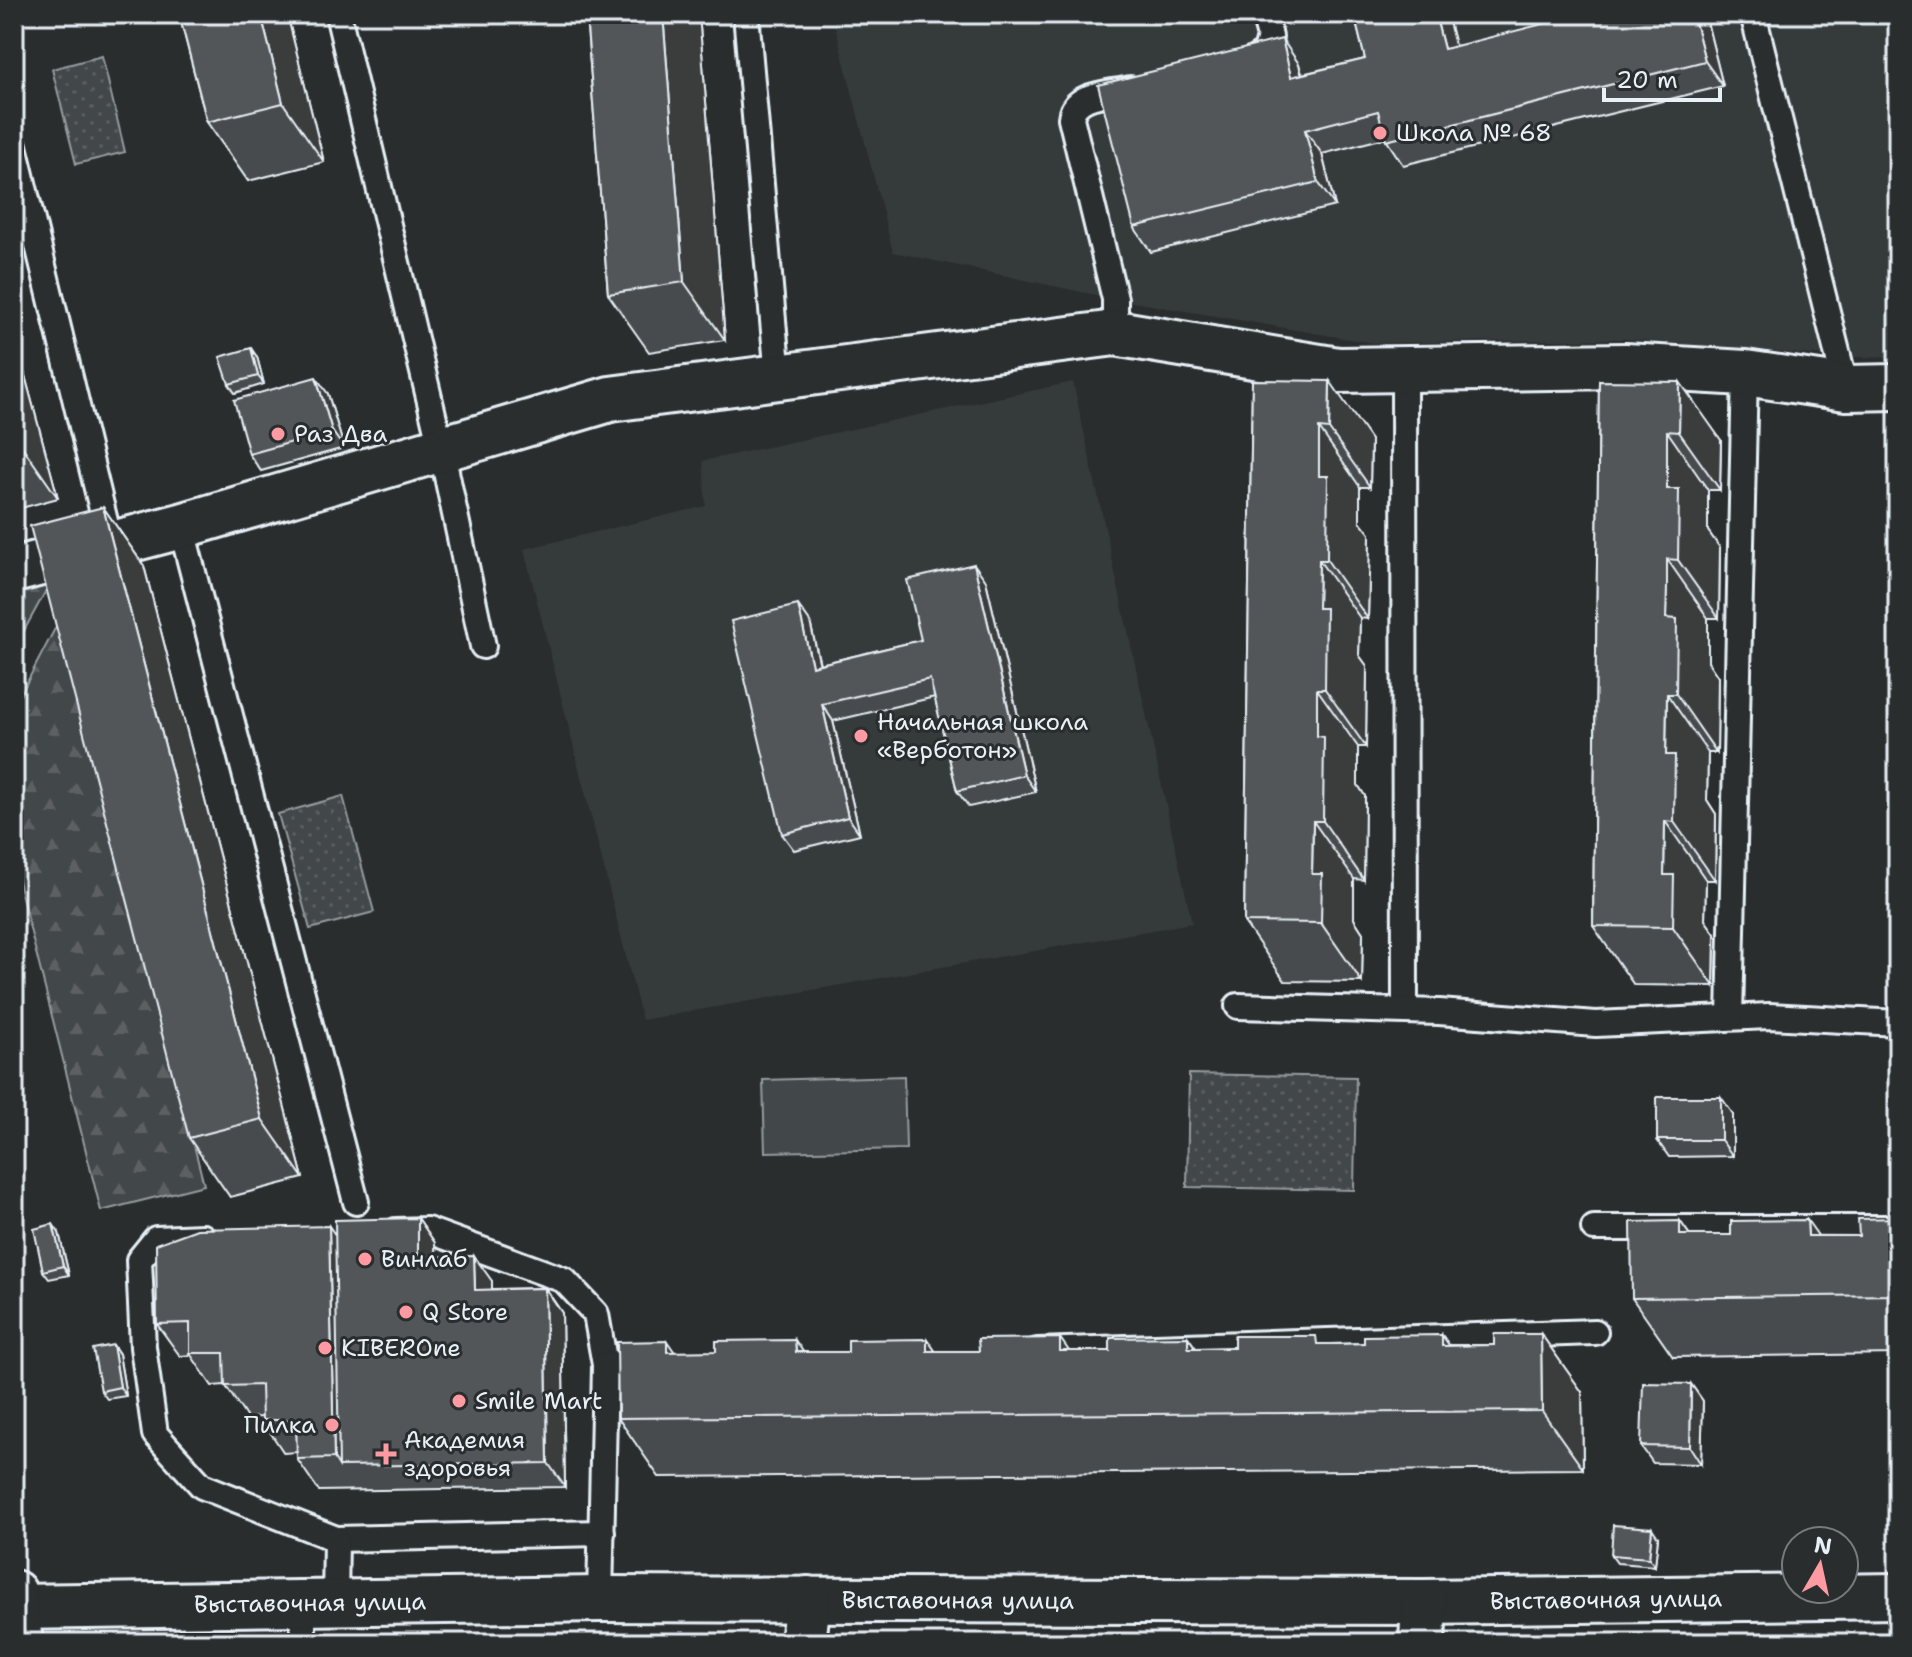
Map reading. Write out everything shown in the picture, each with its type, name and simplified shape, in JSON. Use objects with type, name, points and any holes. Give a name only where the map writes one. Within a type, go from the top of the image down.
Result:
[{"type":"street","points":[[14,570],[181,526],[610,399],[1115,333],[1338,370],[1625,366],[1745,373],[1846,388],[1898,387]]},
{"type":"street","name":"Выставочная улица","points":[[16,1613],[313,1615],[600,1599],[808,1599],[1423,1622],[1898,1596]]},
{"type":"street","points":[[803,1643],[808,1599]]},
{"type":"lane","points":[[338,14],[441,448],[483,646]]},
{"type":"lane","points":[[746,14],[778,377]]},
{"type":"lane","points":[[1224,69],[1252,62],[1266,52],[1270,37],[1264,14]]},
{"type":"lane","points":[[1753,14],[1846,388]]},
{"type":"lane","points":[[1115,333],[1115,299],[1071,118],[1072,108],[1080,100],[1152,85]]},
{"type":"lane","points":[[14,146],[110,544]]},
{"type":"lane","points":[[1404,371],[1405,1010]]},
{"type":"lane","points":[[1730,1017],[1745,373]]},
{"type":"lane","points":[[181,526],[356,1202]]},
{"type":"lane","points":[[1238,1006],[1405,1010],[1596,1024],[1730,1017],[1898,1023]]},
{"type":"lane","points":[[1594,1228],[1898,1228]]},
{"type":"lane","points":[[380,1232],[427,1230],[564,1280],[596,1314],[605,1365],[600,1599]]},
{"type":"lane","points":[[231,1236],[156,1239],[139,1260],[143,1347],[155,1434],[202,1486],[336,1539],[602,1533]]},
{"type":"lane","points":[[1017,1351],[1595,1332]]},
{"type":"lane","points":[[605,1365],[668,1363]]},
{"type":"lane","points":[[313,1615],[336,1539]]},
{"type":"shaded area","name":"Школа № 68","points":[[832,14],[1898,14],[1898,357],[1838,357],[1626,339],[1373,343],[1115,299],[893,252]]},
{"type":"shaded area","name":"Начальная школа «Верботон»","points":[[1073,382],[1192,923],[642,1020],[524,549],[706,506],[703,461]]},
{"type":"green space","points":[[102,56],[125,152],[76,164],[52,69]]},
{"type":"green space","points":[[49,585],[14,649],[14,593]]},
{"type":"green space","points":[[61,617],[204,1185],[101,1211],[14,865],[14,707]]},
{"type":"green space","points":[[343,796],[374,912],[310,929],[278,814]]},
{"type":"green space","points":[[1189,1074],[1356,1077],[1354,1190],[1187,1187]]},
{"type":"green space","points":[[904,1076],[906,1149],[765,1152],[763,1080]]},
{"type":"building","points":[[179,14],[261,14],[283,103],[207,122]]},
{"type":"building","points":[[586,14],[663,14],[684,282],[608,294]]},
{"type":"building","points":[[1354,14],[1435,14],[1444,49],[1582,14],[1693,14],[1705,61],[1386,141],[1378,111],[1305,130],[1318,182],[1134,227],[1098,85],[1282,39],[1291,77],[1365,59]]},
{"type":"building","points":[[251,348],[258,376],[229,384],[220,357]]},
{"type":"building","points":[[316,377],[332,431],[249,454],[234,400]]},
{"type":"building","points":[[1252,380],[1330,381],[1329,429],[1319,428],[1319,476],[1328,476],[1327,560],[1319,560],[1318,608],[1326,608],[1325,689],[1317,689],[1317,736],[1324,737],[1323,821],[1313,821],[1312,874],[1322,874],[1321,923],[1244,922]]},
{"type":"building","points":[[1599,381],[1680,382],[1679,432],[1667,431],[1667,489],[1679,489],[1678,560],[1667,559],[1666,618],[1677,619],[1676,694],[1667,694],[1666,755],[1675,755],[1674,822],[1665,821],[1664,875],[1674,875],[1673,927],[1593,926]]},
{"type":"building","points":[[103,507],[262,1119],[189,1138],[30,526]]},
{"type":"building","points":[[974,564],[1024,775],[957,791],[930,679],[822,704],[848,817],[782,834],[731,621],[798,605],[812,666],[921,640],[907,580]]},
{"type":"building","points":[[1657,1097],[1721,1097],[1721,1140],[1657,1140]]},
{"type":"building","name":"Smile Mart","points":[[418,1218],[418,1257],[474,1256],[475,1290],[545,1288],[548,1463],[339,1466],[335,1220]]},
{"type":"building","points":[[1898,1218],[1898,1295],[1632,1298],[1631,1222],[1680,1221],[1680,1235],[1731,1235],[1731,1221],[1807,1220],[1808,1236],[1859,1236],[1858,1219]]},
{"type":"building","points":[[53,1224],[63,1266],[43,1271],[34,1229]]},
{"type":"building","points":[[329,1226],[334,1458],[297,1459],[296,1420],[262,1420],[261,1385],[225,1386],[224,1353],[190,1353],[190,1323],[157,1324],[156,1244],[197,1229]]},
{"type":"building","points":[[1494,1334],[1541,1334],[1542,1411],[618,1418],[617,1342],[667,1341],[667,1352],[716,1351],[716,1341],[795,1340],[796,1352],[848,1352],[848,1340],[927,1339],[927,1351],[979,1351],[978,1339],[1060,1338],[1060,1351],[1110,1351],[1110,1338],[1188,1337],[1188,1348],[1234,1348],[1234,1336],[1316,1336],[1317,1344],[1340,1344],[1364,1343],[1364,1336],[1442,1335],[1442,1346],[1494,1345]]},
{"type":"building","points":[[113,1345],[120,1387],[101,1391],[93,1349]]},
{"type":"building","points":[[1643,1383],[1691,1384],[1690,1447],[1641,1446]]},
{"type":"building","points":[[1613,1525],[1652,1528],[1649,1558],[1611,1555]]},
{"type":"place","name":"Школа № 68","points":[[1380,133]]},
{"type":"place","name":"Раз Два","points":[[278,434]]},
{"type":"place","name":"Начальная школа «Верботон»","points":[[861,736]]},
{"type":"place","name":"Винлаб","points":[[365,1259]]},
{"type":"place","name":"Q Store","points":[[406,1312]]},
{"type":"place","name":"KIBEROne","points":[[325,1348]]},
{"type":"place","name":"Smile Mart","points":[[459,1401]]},
{"type":"place","name":"Пилка","points":[[332,1425]]},
{"type":"place","name":"Академия здоровья","points":[[386,1454]]}]
